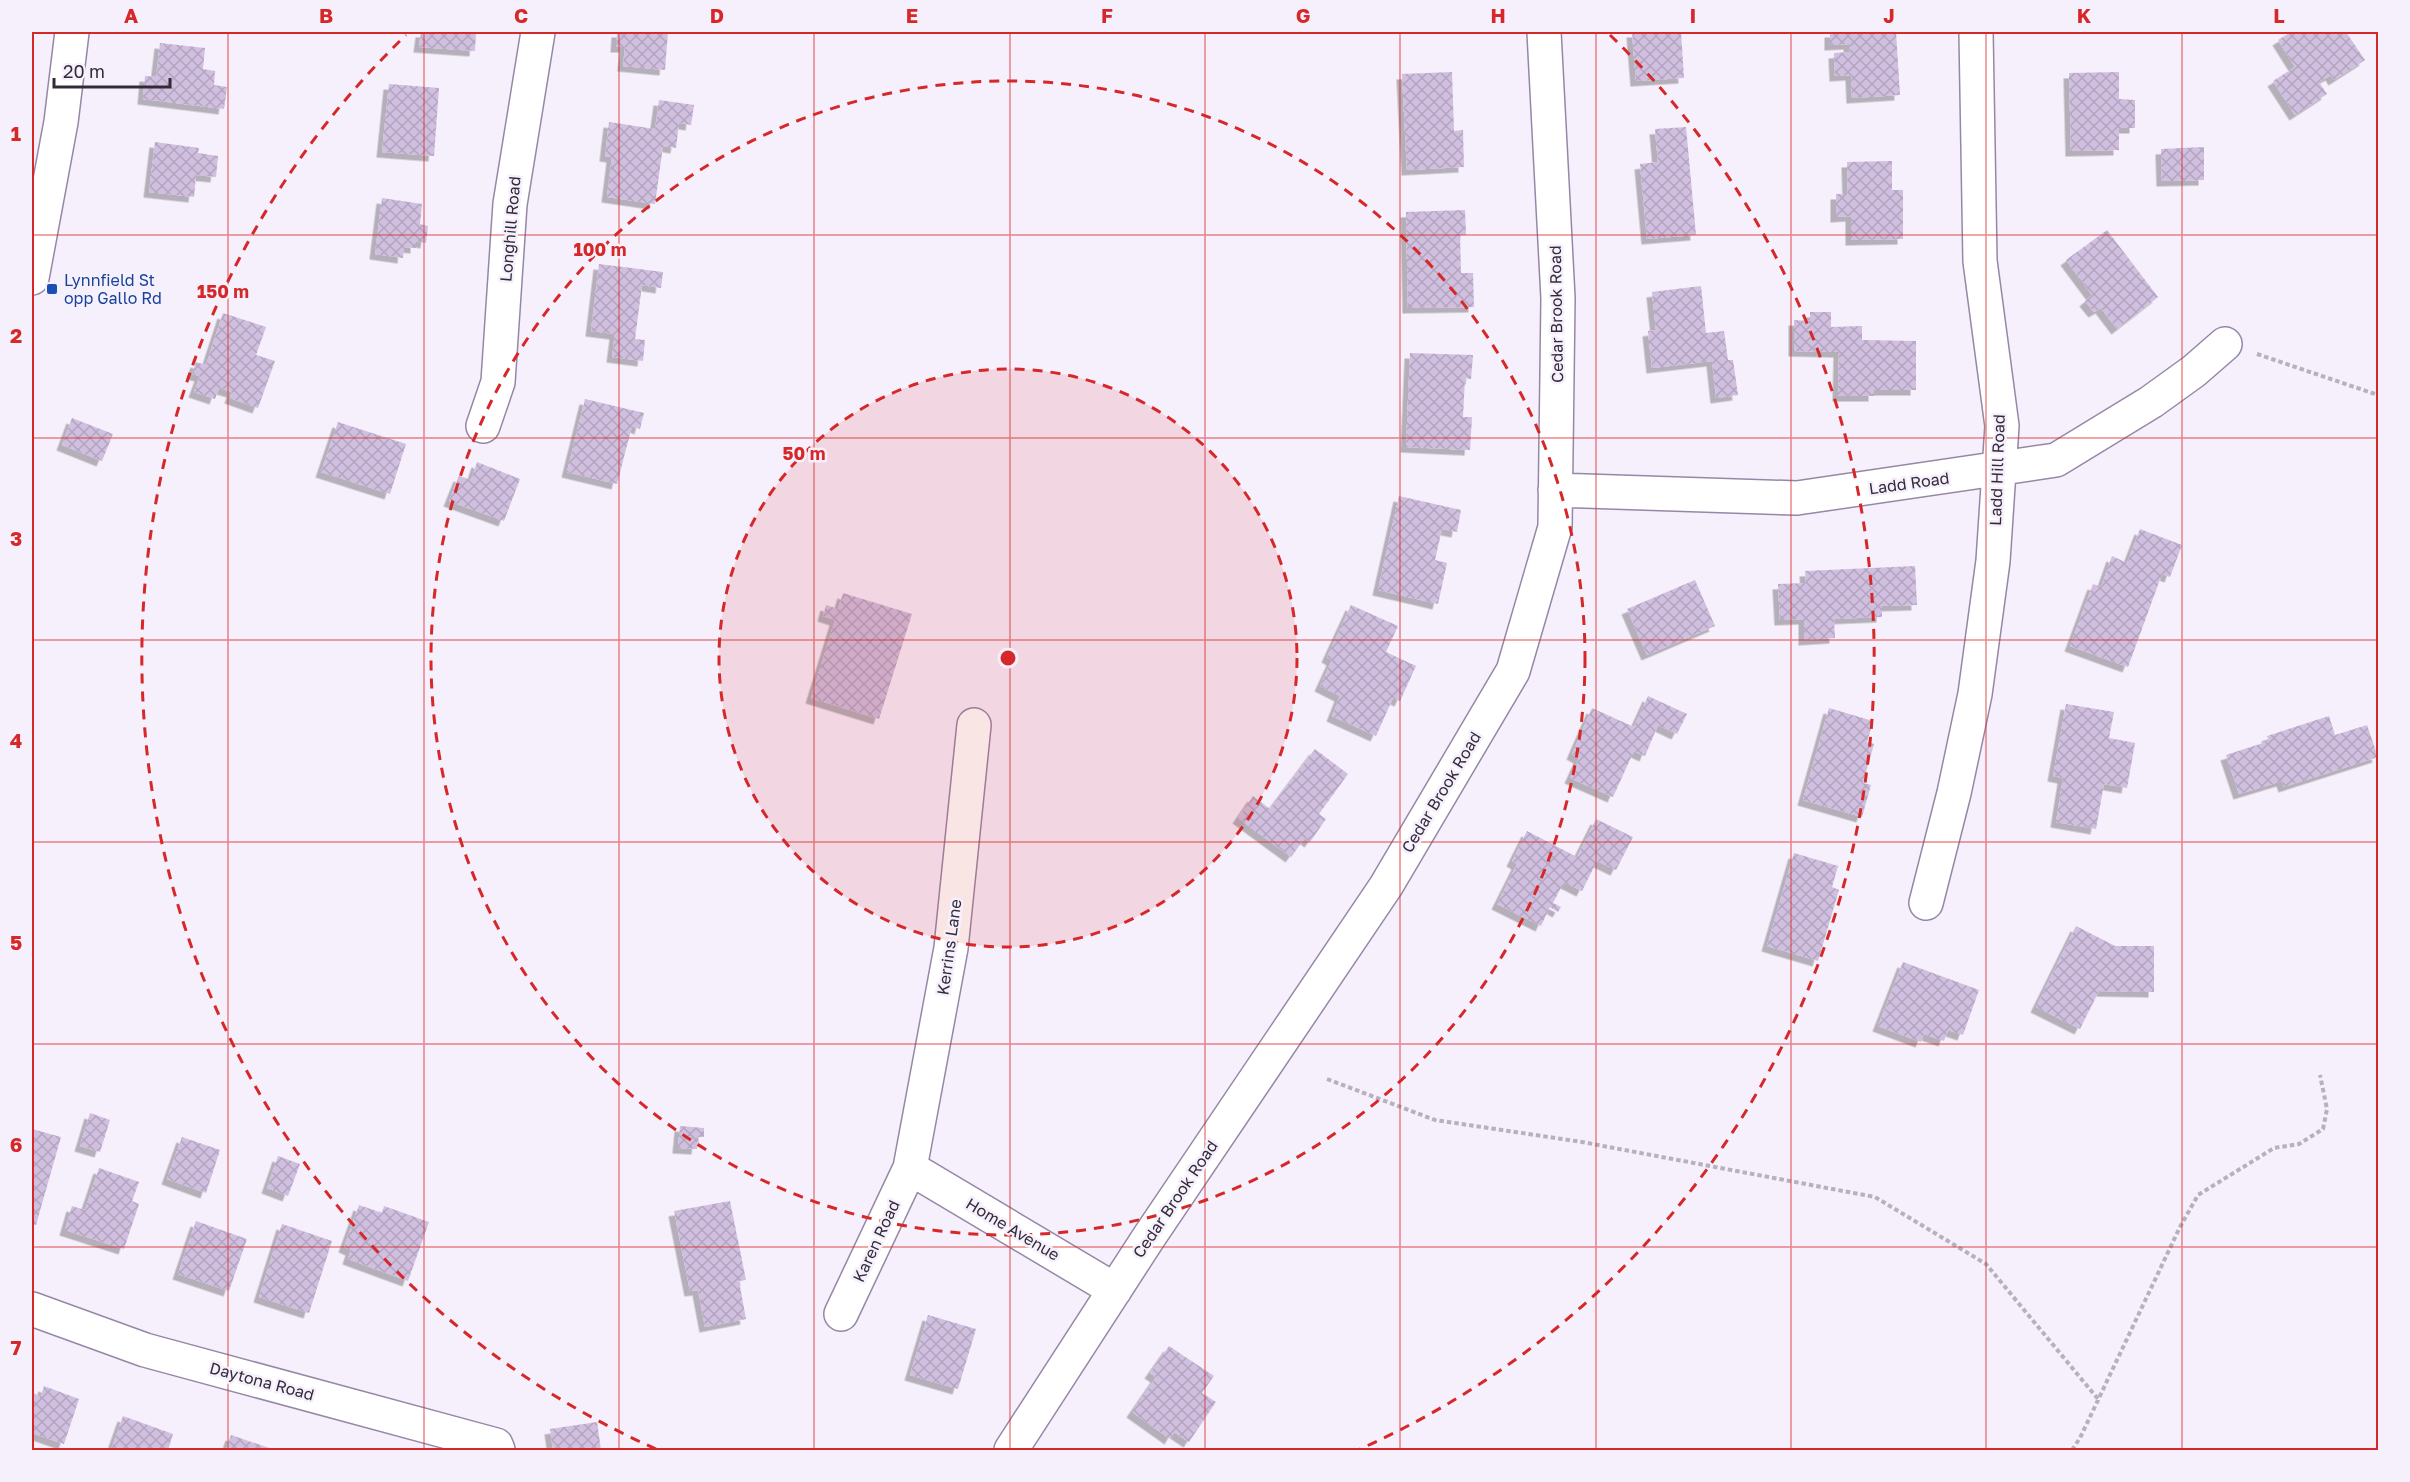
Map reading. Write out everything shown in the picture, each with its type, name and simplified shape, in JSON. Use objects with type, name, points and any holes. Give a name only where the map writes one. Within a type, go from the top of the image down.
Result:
[{"type":"street","points":[[32,278],[38,199],[61,122],[72,32]]},
{"type":"street","name":"Longhill Road","points":[[483,426],[498,382],[510,204],[538,32]]},
{"type":"street","name":"Cedar Brook Road","points":[[1011,1450],[1115,1290],[1386,886],[1513,671],[1555,527],[1558,298],[1544,32]]},
{"type":"street","name":"Ladd Hill Road","points":[[1926,903],[1954,793],[1975,694],[1993,561],[2002,426],[1980,261],[1976,32]]},
{"type":"street","name":"Ladd Road","points":[[1555,490],[1797,498],[2056,460],[2151,402],[2194,371],[2225,344]]},
{"type":"street","name":"Kerrins Lane","points":[[910,1168],[951,948],[974,725]]},
{"type":"street","name":"Home Avenue","points":[[910,1168],[1115,1290]]},
{"type":"street","name":"Karen Road","points":[[842,1314],[910,1168]]},
{"type":"street","name":"Daytona Road","points":[[32,1309],[145,1350],[497,1448]]},
{"type":"path","points":[[2225,344],[2379,395]]},
{"type":"path","points":[[2072,1450],[2080,1438],[2175,1238],[2198,1195],[2274,1148],[2299,1144],[2324,1129],[2327,1109],[2320,1075]]},
{"type":"path","points":[[1327,1079],[1435,1120],[1582,1142],[1875,1197],[1986,1264],[2098,1399]]},
{"type":"building","points":[[421,32],[476,32],[475,51],[419,47]]},
{"type":"building","points":[[617,32],[668,32],[665,70],[623,66],[625,47],[616,47]]},
{"type":"building","points":[[1632,32],[1681,32],[1684,78],[1636,81]]},
{"type":"building","points":[[1830,32],[1896,32],[1900,95],[1852,98],[1851,75],[1835,76],[1834,53],[1850,52],[1849,44],[1830,45]]},
{"type":"building","points":[[2291,32],[2346,32],[2365,60],[2334,80],[2331,75],[2319,82],[2327,94],[2295,115],[2273,81],[2295,67],[2278,40]]},
{"type":"building","points":[[160,43],[205,48],[203,69],[215,71],[214,85],[227,87],[224,109],[143,99],[145,76],[156,77]]},
{"type":"building","points":[[1452,72],[1454,131],[1463,130],[1464,167],[1407,170],[1402,74]]},
{"type":"building","points":[[2119,72],[2119,99],[2135,100],[2135,128],[2119,128],[2119,150],[2071,151],[2069,73]]},
{"type":"building","points":[[389,84],[439,88],[434,156],[382,152]]},
{"type":"building","points":[[659,100],[694,105],[691,125],[679,123],[676,148],[663,146],[655,204],[607,197],[612,157],[605,156],[609,122],[655,129]]},
{"type":"building","points":[[1686,127],[1696,235],[1647,239],[1640,164],[1658,162],[1655,129]]},
{"type":"building","points":[[155,142],[199,148],[198,153],[218,156],[216,177],[196,175],[194,197],[149,192]]},
{"type":"building","points":[[2204,147],[2204,180],[2162,181],[2161,149]]},
{"type":"building","points":[[1892,161],[1892,190],[1903,190],[1903,239],[1851,240],[1851,216],[1836,217],[1836,194],[1848,194],[1847,162]]},
{"type":"building","points":[[382,198],[422,204],[420,224],[428,226],[426,243],[416,241],[416,248],[404,247],[403,258],[375,254]]},
{"type":"building","points":[[1465,210],[1466,235],[1460,235],[1461,273],[1473,273],[1474,307],[1408,308],[1406,212]]},
{"type":"building","points":[[2107,230],[2158,297],[2117,329],[2101,308],[2094,312],[2085,301],[2092,295],[2066,260]]},
{"type":"building","points":[[599,264],[663,272],[661,288],[642,285],[635,339],[645,340],[643,361],[612,357],[615,334],[591,331]]},
{"type":"building","points":[[1701,286],[1706,333],[1724,331],[1728,360],[1733,360],[1738,395],[1716,398],[1712,361],[1652,368],[1648,331],[1656,330],[1652,292]]},
{"type":"building","points":[[1810,312],[1831,312],[1831,327],[1862,326],[1862,340],[1916,341],[1916,390],[1874,390],[1874,396],[1838,396],[1839,352],[1794,351],[1794,320],[1810,321]]},
{"type":"building","points":[[223,313],[266,327],[256,355],[275,361],[258,408],[230,398],[232,392],[219,388],[215,399],[194,392],[200,376],[192,374],[196,362],[206,365]]},
{"type":"building","points":[[1410,353],[1473,355],[1471,379],[1465,378],[1463,417],[1472,417],[1470,450],[1406,447]]},
{"type":"building","points":[[585,399],[644,413],[640,429],[632,426],[617,484],[567,472]]},
{"type":"building","points":[[72,418],[113,434],[102,461],[62,445]]},
{"type":"building","points":[[338,422],[406,444],[390,494],[321,472]]},
{"type":"building","points":[[477,462],[520,479],[504,521],[449,501],[459,476],[471,480]]},
{"type":"building","points":[[1399,496],[1461,510],[1457,532],[1442,529],[1435,560],[1447,563],[1438,604],[1378,590]]},
{"type":"building","points":[[2140,529],[2182,545],[2170,577],[2162,574],[2128,667],[2070,646],[2093,584],[2101,587],[2112,556],[2127,563]]},
{"type":"building","points":[[1915,566],[1917,605],[1882,606],[1882,617],[1834,619],[1835,638],[1804,640],[1804,619],[1780,620],[1778,584],[1806,583],[1805,571]]},
{"type":"building","points":[[1695,580],[1715,626],[1647,655],[1627,609]]},
{"type":"building","points":[[843,593],[912,614],[879,719],[811,698],[835,620],[823,616],[826,605],[838,609]]},
{"type":"building","points":[[1351,605],[1398,626],[1386,652],[1416,666],[1400,701],[1393,698],[1376,736],[1332,716],[1340,696],[1320,686],[1332,660],[1327,657]]},
{"type":"building","points":[[1648,696],[1687,714],[1677,734],[1658,725],[1645,756],[1634,751],[1613,797],[1570,778],[1579,758],[1572,754],[1592,708],[1634,727]]},
{"type":"building","points":[[2066,704],[2114,712],[2109,738],[2135,743],[2127,788],[2104,784],[2096,829],[2056,822],[2063,778],[2053,776]]},
{"type":"building","points":[[1829,708],[1873,721],[1867,742],[1874,744],[1863,783],[1871,785],[1862,817],[1803,800]]},
{"type":"building","points":[[2329,716],[2335,735],[2367,725],[2378,757],[2284,787],[2282,781],[2239,794],[2226,755],[2269,741],[2267,736]]},
{"type":"building","points":[[1315,749],[1348,774],[1319,814],[1326,819],[1310,842],[1305,838],[1291,857],[1238,818],[1253,796],[1270,809]]},
{"type":"building","points":[[1596,819],[1633,837],[1616,870],[1597,861],[1582,891],[1564,882],[1553,903],[1561,907],[1558,912],[1550,907],[1541,926],[1497,904],[1517,864],[1512,861],[1527,831],[1577,857]]},
{"type":"building","points":[[1794,853],[1838,866],[1832,887],[1839,890],[1818,961],[1767,946]]},
{"type":"building","points":[[2076,926],[2115,946],[2154,946],[2154,992],[2099,991],[2080,1029],[2036,1007]]},
{"type":"building","points":[[1903,962],[1979,990],[1963,1035],[1948,1030],[1944,1041],[1924,1034],[1921,1042],[1878,1026]]},
{"type":"building","points":[[90,1113],[110,1120],[100,1152],[80,1146]]},
{"type":"building","points":[[680,1126],[704,1128],[704,1137],[698,1137],[697,1149],[678,1148]]},
{"type":"building","points":[[32,1129],[61,1137],[36,1225],[32,1224]]},
{"type":"building","points":[[182,1137],[220,1150],[206,1193],[167,1179]]},
{"type":"building","points":[[278,1156],[300,1164],[288,1196],[267,1188]]},
{"type":"building","points":[[99,1168],[139,1182],[132,1201],[139,1204],[124,1249],[65,1230],[72,1206],[85,1210]]},
{"type":"building","points":[[730,1201],[746,1280],[739,1281],[746,1319],[705,1327],[698,1290],[690,1291],[674,1211]]},
{"type":"building","points":[[359,1205],[382,1213],[384,1206],[429,1222],[408,1281],[348,1259],[351,1250],[344,1247]]},
{"type":"building","points":[[196,1221],[247,1239],[229,1291],[178,1274]]},
{"type":"building","points":[[282,1224],[332,1241],[309,1313],[259,1297]]},
{"type":"building","points":[[928,1315],[976,1329],[958,1389],[910,1375]]},
{"type":"building","points":[[1169,1346],[1214,1376],[1202,1393],[1216,1402],[1189,1442],[1174,1432],[1170,1439],[1132,1412],[1156,1377],[1150,1373]]},
{"type":"building","points":[[44,1386],[79,1399],[64,1444],[32,1433],[32,1393],[41,1396]]},
{"type":"building","points":[[123,1416],[173,1434],[168,1450],[111,1450]]},
{"type":"building","points":[[597,1422],[601,1450],[553,1450],[550,1429]]},
{"type":"building","points":[[231,1435],[275,1450],[226,1450]]},
{"type":"place","name":"Lynnfield St opp Gallo Rd","points":[[52,289]]}]
